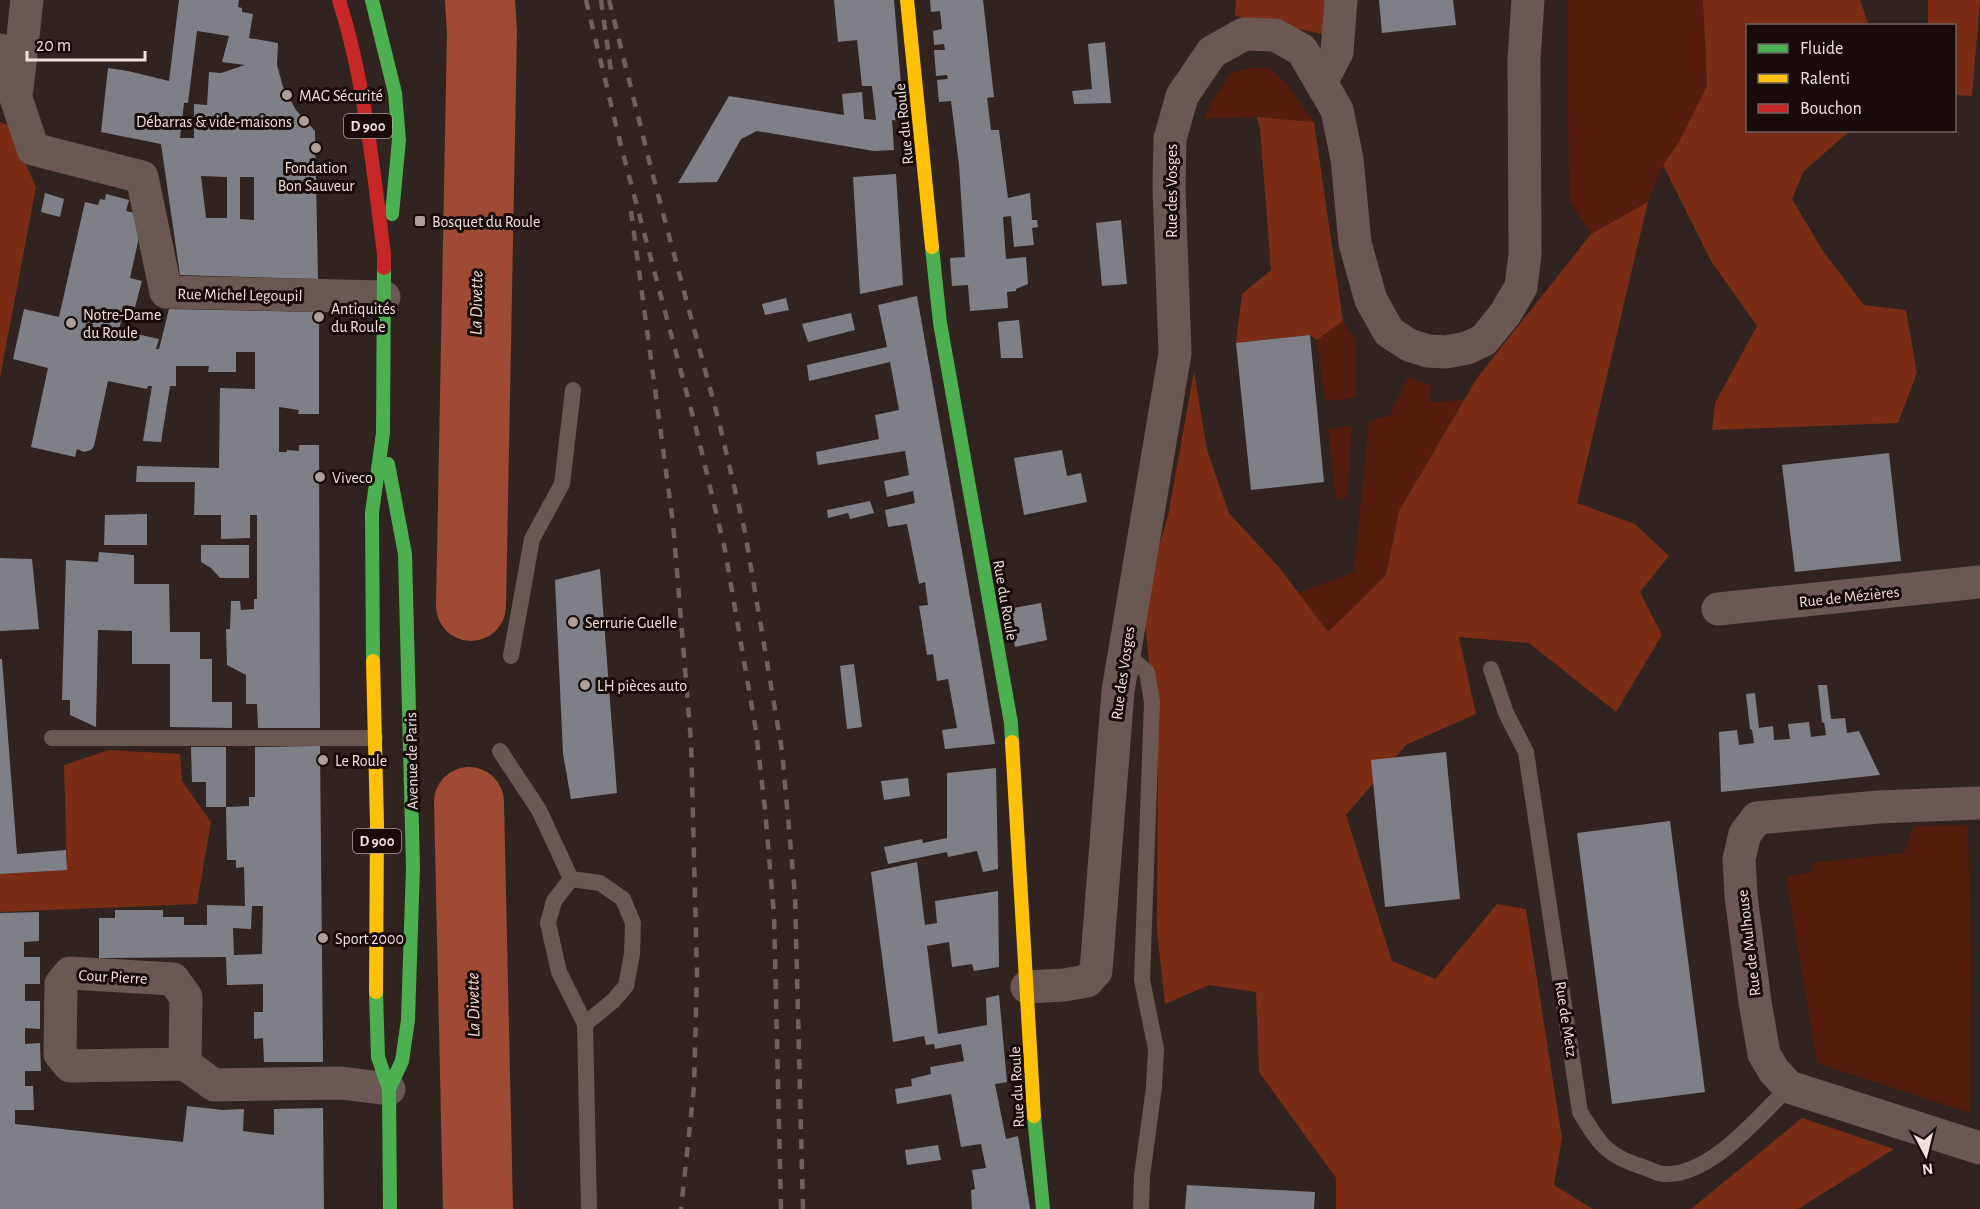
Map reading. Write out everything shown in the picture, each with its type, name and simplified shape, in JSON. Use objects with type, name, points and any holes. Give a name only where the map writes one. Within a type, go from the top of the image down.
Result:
[{"type":"main road","name":"Avenue de Paris","points":[[339,0],[348,29],[366,116],[384,254],[383,433],[372,524],[371,592],[377,824],[378,1057],[389,1089],[390,1209]]},
{"type":"main road","name":"Avenue de Paris","points":[[372,0],[395,93],[399,140],[392,214],[384,254]]},
{"type":"main road","name":"Rue du Roule","points":[[907,0],[940,323],[1011,723],[1036,1147],[1043,1209]]},
{"type":"main road","name":"Avenue de Paris","points":[[383,433],[405,554],[412,764],[408,1020],[402,1061],[389,1089]]},
{"type":"street","name":"Rue Michel Legoupil","points":[[16,97],[27,0]]},
{"type":"street","points":[[1322,81],[1337,52],[1341,0]]},
{"type":"street","name":"Rue des Vosges","points":[[1027,987],[1087,981],[1096,971],[1115,720],[1124,652],[1174,353],[1169,188],[1170,139],[1182,96],[1212,52],[1244,34],[1275,35],[1302,50],[1337,110],[1347,159],[1355,243],[1371,300],[1389,332],[1409,345],[1428,351],[1446,352],[1467,348],[1484,340],[1505,314],[1521,287],[1525,254],[1524,60],[1528,0]]},
{"type":"street","name":"Rue Michel Legoupil","points":[[0,50],[33,149],[142,177],[166,292],[384,297]]},
{"type":"street","name":"Rue de Mézières","points":[[1718,609],[1980,582]]},
{"type":"street","name":"Rue de Mulhouse","points":[[1789,1087],[1774,1071],[1764,1054],[1755,1002],[1739,859],[1745,834],[1757,818],[1878,807],[1980,803]]},
{"type":"street","points":[[185,1064],[214,1084],[341,1083],[389,1089]]},
{"type":"street","points":[[1789,1087],[1980,1148]]},
{"type":"lane","points":[[511,656],[532,539],[562,484],[573,390]]},
{"type":"lane","points":[[1124,652],[1147,672],[1152,702],[1142,980],[1156,1049],[1154,1087],[1142,1176],[1141,1209]]},
{"type":"lane","name":"Rue de Metz","points":[[1491,669],[1506,712],[1526,752],[1580,1112],[1600,1145],[1626,1162],[1663,1174],[1687,1171],[1721,1152],[1789,1087]]},
{"type":"lane","points":[[52,738],[375,738]]},
{"type":"lane","points":[[500,752],[539,810],[571,879]]},
{"type":"lane","points":[[571,879],[554,901],[548,923],[559,972],[585,1024],[589,1209]]},
{"type":"lane","points":[[571,879],[600,883],[623,899],[633,923],[632,954],[626,986],[613,1001],[585,1024]]},
{"type":"shaded area","points":[[1236,0],[1325,0],[1322,34],[1235,16]]},
{"type":"shaded area","points":[[1567,0],[1703,0],[1707,86],[1679,142],[1663,165],[1648,202],[1591,234],[1569,201]]},
{"type":"shaded area","points":[[1703,0],[1860,0],[1869,24],[1746,24],[1746,132],[1849,132],[1804,171],[1792,199],[1823,251],[1864,305],[1906,310],[1917,373],[1898,423],[1712,430],[1715,403],[1757,326],[1711,261],[1663,165],[1679,142],[1707,86]]},
{"type":"shaded area","points":[[1928,0],[1980,0],[1972,96],[1956,95],[1956,24],[1928,24]]},
{"type":"shaded area","points":[[1252,68],[1270,68],[1288,85],[1314,122],[1257,117],[1204,119],[1212,101],[1232,72]]},
{"type":"shaded area","points":[[1257,117],[1314,122],[1343,321],[1317,340],[1310,335],[1236,343],[1242,294],[1271,270],[1260,128]]},
{"type":"shaded area","points":[[0,122],[8,125],[36,187],[0,378]]},
{"type":"shaded area","points":[[1648,202],[1577,503],[1635,524],[1669,556],[1640,592],[1662,635],[1616,712],[1529,643],[1459,637],[1476,714],[1406,745],[1346,815],[1392,961],[1435,979],[1497,904],[1526,909],[1562,1138],[1554,1185],[1593,1209],[1336,1209],[1336,1178],[1259,1072],[1256,992],[1209,985],[1165,1004],[1157,930],[1158,753],[1143,600],[1168,516],[1194,371],[1207,450],[1229,513],[1279,567],[1328,632],[1386,575],[1399,511],[1477,378],[1591,234]]},
{"type":"shaded area","points":[[1343,321],[1356,341],[1356,398],[1325,401],[1317,340]]},
{"type":"shaded area","points":[[1408,377],[1431,385],[1430,402],[1464,400],[1399,511],[1386,575],[1328,632],[1298,593],[1354,572],[1369,420],[1389,416]]},
{"type":"shaded area","points":[[1352,426],[1347,497],[1336,500],[1328,429]]},
{"type":"shaded area","points":[[109,750],[180,754],[182,781],[211,822],[197,904],[0,912],[0,874],[67,870],[64,765]]},
{"type":"shaded area","points":[[1968,825],[1971,962],[1970,1113],[1817,1063],[1786,877],[1813,872],[1811,863],[1904,853],[1914,826]]},
{"type":"shaded area","points":[[1802,1118],[1894,1149],[1798,1209],[1691,1209]]},
{"type":"building","points":[[179,0],[239,0],[238,7],[242,8],[242,12],[253,14],[249,38],[278,43],[277,65],[283,87],[296,110],[315,131],[318,279],[180,275],[161,144],[101,132],[108,68],[169,81]],"holes":[[[197,31],[229,36],[222,62],[245,65],[221,73],[209,72],[207,105],[194,104],[194,138],[180,138],[184,103],[188,103]],[[201,176],[227,177],[227,218],[206,218]],[[240,177],[254,177],[254,220],[240,219]]]},
{"type":"building","points":[[834,0],[894,0],[904,121],[892,120],[894,150],[874,151],[757,131],[741,139],[717,182],[678,183],[729,96],[844,115],[842,94],[862,92],[864,119],[876,120],[872,86],[862,86],[857,40],[838,42]]},
{"type":"building","points":[[930,0],[983,0],[994,97],[987,98],[991,130],[999,130],[1008,198],[1030,193],[1032,220],[1037,220],[1038,227],[1032,228],[1034,245],[1014,247],[1011,216],[1003,217],[1006,259],[1026,257],[1028,284],[1016,291],[1007,292],[1008,308],[970,311],[968,285],[952,286],[950,258],[965,257],[959,165],[951,101],[939,102],[937,80],[948,79],[947,75],[936,76],[934,50],[945,50],[944,44],[934,45],[933,31],[942,29],[940,11],[931,12]]},
{"type":"building","points":[[1379,0],[1453,0],[1456,25],[1382,33]]},
{"type":"building","points":[[1105,42],[1111,103],[1074,104],[1072,91],[1092,89],[1088,44]]},
{"type":"building","points":[[896,174],[903,285],[860,294],[853,177]]},
{"type":"building","points":[[45,193],[64,199],[60,217],[41,212]]},
{"type":"building","points":[[106,194],[129,200],[126,211],[144,215],[130,278],[142,281],[135,307],[125,305],[119,330],[159,339],[156,349],[159,349],[169,309],[319,312],[319,414],[298,414],[299,410],[279,407],[279,452],[299,451],[299,445],[319,445],[320,728],[258,728],[257,704],[246,704],[246,675],[227,665],[226,629],[230,629],[231,601],[240,601],[241,610],[254,609],[254,599],[257,599],[257,515],[250,515],[250,538],[221,539],[221,515],[194,515],[195,482],[136,482],[137,466],[219,468],[220,388],[255,389],[255,352],[236,352],[236,372],[208,372],[209,366],[176,366],[176,386],[170,386],[161,442],[143,441],[152,386],[148,386],[147,389],[108,381],[94,446],[91,450],[84,452],[77,449],[75,457],[31,447],[48,368],[13,359],[24,309],[59,317],[85,202],[98,205],[100,199],[105,200]]},
{"type":"building","points":[[1121,220],[1127,284],[1102,286],[1096,223]]},
{"type":"building","points":[[917,296],[995,744],[945,749],[942,730],[957,728],[948,679],[937,681],[933,654],[927,655],[919,606],[928,605],[925,582],[919,584],[907,524],[888,527],[885,510],[915,503],[913,491],[887,497],[884,481],[909,475],[905,451],[818,465],[816,452],[879,439],[875,415],[899,410],[890,362],[809,381],[807,365],[887,347],[878,305]]},
{"type":"building","points":[[786,298],[789,310],[765,315],[762,304]]},
{"type":"building","points":[[851,313],[855,330],[808,342],[802,324]]},
{"type":"building","points":[[1019,320],[1023,358],[1001,358],[998,322]]},
{"type":"building","points":[[1310,335],[1324,482],[1251,490],[1236,343]]},
{"type":"building","points":[[1062,450],[1067,476],[1081,473],[1087,502],[1024,515],[1014,458]]},
{"type":"building","points":[[1889,453],[1901,561],[1795,572],[1782,465]]},
{"type":"building","points":[[870,501],[874,513],[850,519],[848,513],[828,518],[827,510]]},
{"type":"building","points":[[147,514],[147,545],[104,545],[105,515]]},
{"type":"building","points":[[201,545],[249,545],[249,578],[220,578],[211,568],[201,562]]},
{"type":"building","points":[[99,552],[134,555],[134,584],[169,584],[170,632],[200,632],[200,659],[212,659],[212,702],[232,702],[232,728],[170,727],[170,664],[132,664],[132,631],[98,630],[96,727],[70,715],[70,700],[62,700],[66,560],[98,562]]},
{"type":"building","points":[[0,558],[32,559],[39,629],[0,631]]},
{"type":"building","points":[[600,569],[617,793],[571,799],[563,754],[555,580]]},
{"type":"building","points":[[1041,603],[1047,640],[1015,647],[1008,609]]},
{"type":"building","points":[[0,659],[2,659],[17,854],[66,850],[67,870],[0,874]]},
{"type":"building","points":[[854,664],[862,727],[847,729],[840,666]]},
{"type":"building","points":[[1818,685],[1827,685],[1831,719],[1845,718],[1847,733],[1859,731],[1880,775],[1721,792],[1719,732],[1737,730],[1739,745],[1754,743],[1746,694],[1755,693],[1759,728],[1773,726],[1774,740],[1790,739],[1788,724],[1809,722],[1811,737],[1826,735],[1824,722],[1822,723]]},
{"type":"building","points":[[320,746],[323,1062],[264,1062],[263,1038],[254,1039],[254,1012],[263,1012],[263,984],[227,985],[226,957],[99,958],[99,918],[115,918],[115,910],[163,910],[163,917],[184,917],[184,925],[207,925],[207,905],[245,906],[244,867],[236,868],[236,860],[227,860],[226,807],[249,806],[249,797],[255,797],[255,747]],"holes":[[[252,906],[263,906],[262,954],[234,955],[233,928],[251,929]]]},
{"type":"building","points":[[191,747],[226,747],[226,807],[206,807],[206,782],[192,782]]},
{"type":"building","points":[[1446,752],[1460,899],[1385,907],[1371,760]]},
{"type":"building","points":[[996,768],[998,869],[983,872],[977,851],[948,857],[947,852],[888,864],[884,847],[922,839],[923,843],[947,838],[947,773]]},
{"type":"building","points":[[908,778],[910,796],[884,800],[881,781]]},
{"type":"building","points":[[1670,821],[1705,1092],[1612,1104],[1577,833]]},
{"type":"building","points":[[917,862],[925,925],[937,923],[935,901],[998,891],[999,967],[974,971],[972,964],[952,967],[949,942],[927,946],[938,1034],[987,1025],[986,998],[999,995],[1007,1082],[995,1084],[1006,1139],[1018,1136],[1030,1209],[972,1209],[971,1190],[975,1189],[972,1170],[986,1168],[981,1144],[961,1147],[951,1094],[897,1104],[895,1089],[912,1086],[911,1079],[931,1074],[930,1067],[964,1061],[961,1044],[935,1049],[934,1044],[926,1045],[924,1036],[893,1042],[871,872]]},
{"type":"building","points":[[39,912],[39,941],[24,942],[24,957],[40,957],[40,984],[25,984],[25,1001],[40,1001],[40,1029],[25,1028],[25,1044],[40,1043],[41,1071],[25,1071],[25,1086],[33,1086],[34,1110],[15,1110],[15,1124],[183,1142],[187,1106],[223,1110],[244,1109],[243,1131],[274,1135],[274,1109],[323,1108],[324,1209],[0,1209],[0,913]]},
{"type":"building","points":[[938,1145],[941,1160],[907,1165],[905,1150]]},
{"type":"building","points":[[1187,1185],[1315,1192],[1314,1209],[1185,1209]]},
{"type":"waterway","name":"La Divette","points":[[471,606],[482,32],[480,0]]},
{"type":"waterway","name":"La Divette","points":[[469,802],[478,1209]]},
{"type":"railway","points":[[586,0],[621,146],[696,428],[725,550],[756,731],[774,915],[781,1209]]},
{"type":"railway","points":[[601,0],[612,78]]},
{"type":"railway","points":[[609,0],[653,176],[719,422],[745,532],[782,751],[795,895],[803,1209]]},
{"type":"railway","points":[[631,211],[673,523],[691,741],[697,973],[694,1087],[681,1209]]},
{"type":"traffic: fast","points":[[372,0],[395,93],[399,140],[392,214]]},
{"type":"traffic: fast","points":[[932,247],[940,323],[1011,723],[1012,742]]},
{"type":"traffic: fast","points":[[373,661],[372,513],[383,433],[384,268]]},
{"type":"traffic: fast","points":[[388,464],[405,554],[413,867],[408,1020],[402,1061],[389,1089]]},
{"type":"traffic: fast","points":[[376,992],[378,1057],[389,1089],[390,1209]]},
{"type":"traffic: fast","points":[[1034,1116],[1043,1209]]},
{"type":"traffic: slow","points":[[907,0],[932,247]]},
{"type":"traffic: slow","points":[[373,661],[377,824],[376,992]]},
{"type":"traffic: slow","points":[[1012,742],[1034,1116]]},
{"type":"traffic: jam","points":[[339,0],[362,94],[384,268]]},
{"type":"place","name":"MAG Sécurité","points":[[287,95]]},
{"type":"place","name":"Débarras & vide-maisons","points":[[304,121]]},
{"type":"place","name":"Fondation Bon Sauveur","points":[[316,148]]},
{"type":"place","name":"Bosquet du Roule","points":[[420,221]]},
{"type":"place","name":"Antiquités du Roule","points":[[319,317]]},
{"type":"place","name":"Notre-Dame du Roule","points":[[71,323]]},
{"type":"place","name":"Viveco","points":[[320,477]]},
{"type":"place","name":"Serrurie Guelle","points":[[573,622]]},
{"type":"place","name":"LH pièces auto","points":[[585,685]]},
{"type":"place","name":"Le Roule","points":[[323,760]]},
{"type":"place","name":"Sport 2000","points":[[323,938]]}]
